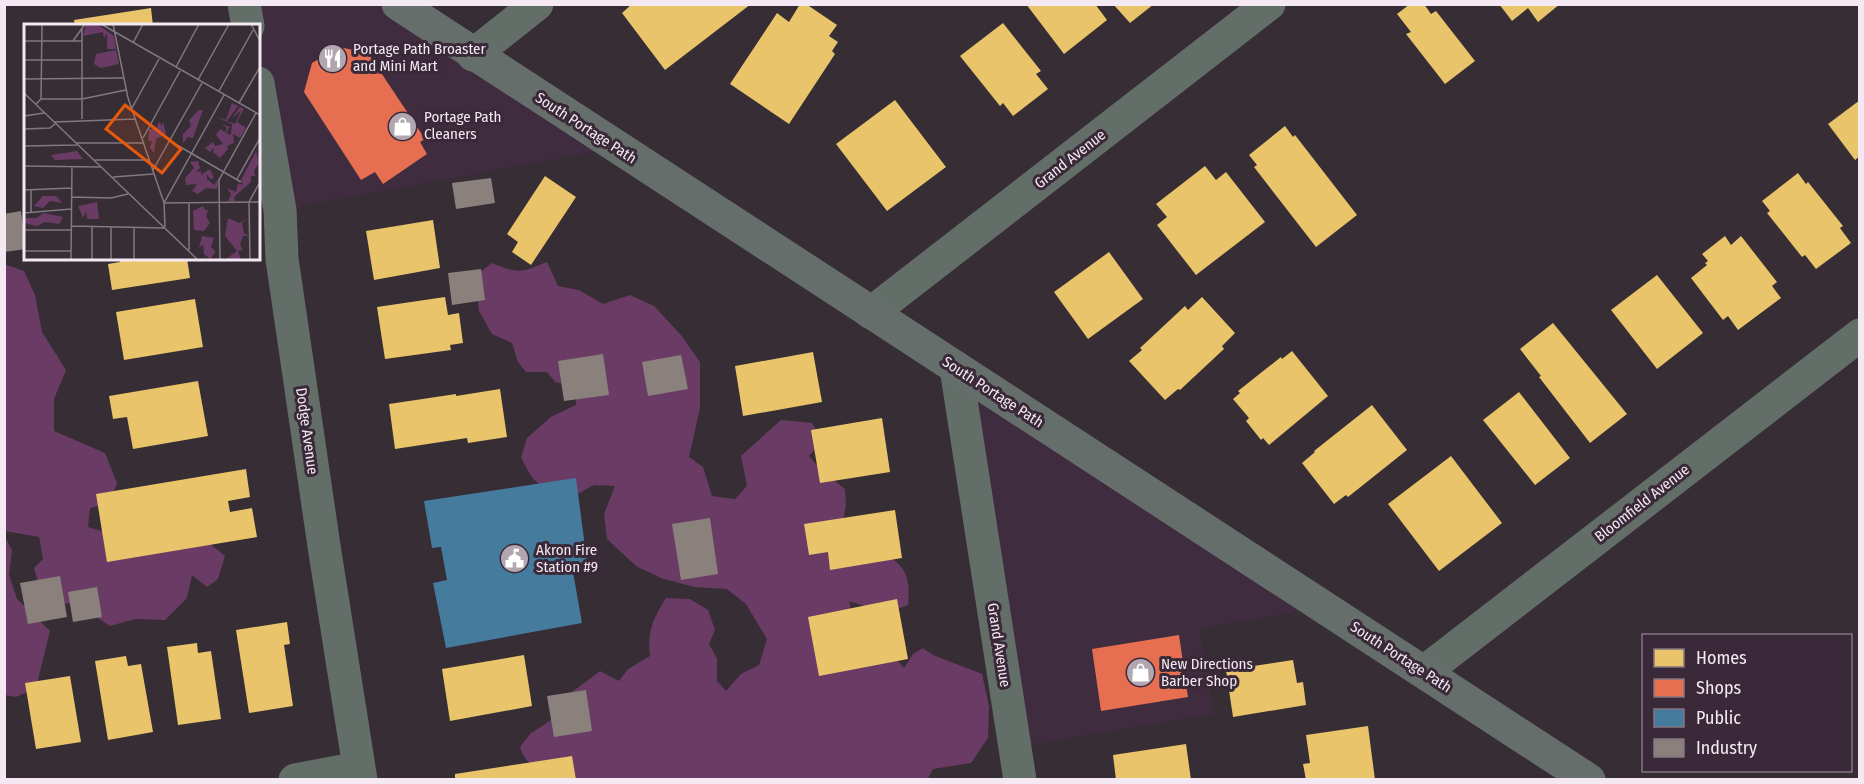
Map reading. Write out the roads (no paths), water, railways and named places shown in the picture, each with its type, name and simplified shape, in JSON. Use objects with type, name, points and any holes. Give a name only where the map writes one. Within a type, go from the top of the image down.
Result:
[{"type":"main road","name":"South Portage Path","points":[[398,4],[1589,780]]},
{"type":"street","points":[[244,4],[248,24]]},
{"type":"street","points":[[473,55],[537,4]]},
{"type":"street","name":"Grand Avenue","points":[[871,312],[1269,4]]},
{"type":"street","name":"Dodge Avenue","points":[[260,94],[280,210],[282,259],[360,774]]},
{"type":"street","name":"Bloomfield Avenue","points":[[1424,672],[1860,335]]},
{"type":"street","name":"Grand Avenue","points":[[956,368],[1020,780]]},
{"type":"street","points":[[295,780],[360,774]]},
{"type":"place","name":"Portage Path Broaster and Mini Mart","points":[[332,58]]},
{"type":"place","name":"Portage Path Cleaners","points":[[403,126]]},
{"type":"place","name":"Akron Fire Station #9","points":[[515,559]]},
{"type":"place","name":"New Directions Barber Shop","points":[[1140,673]]}]
